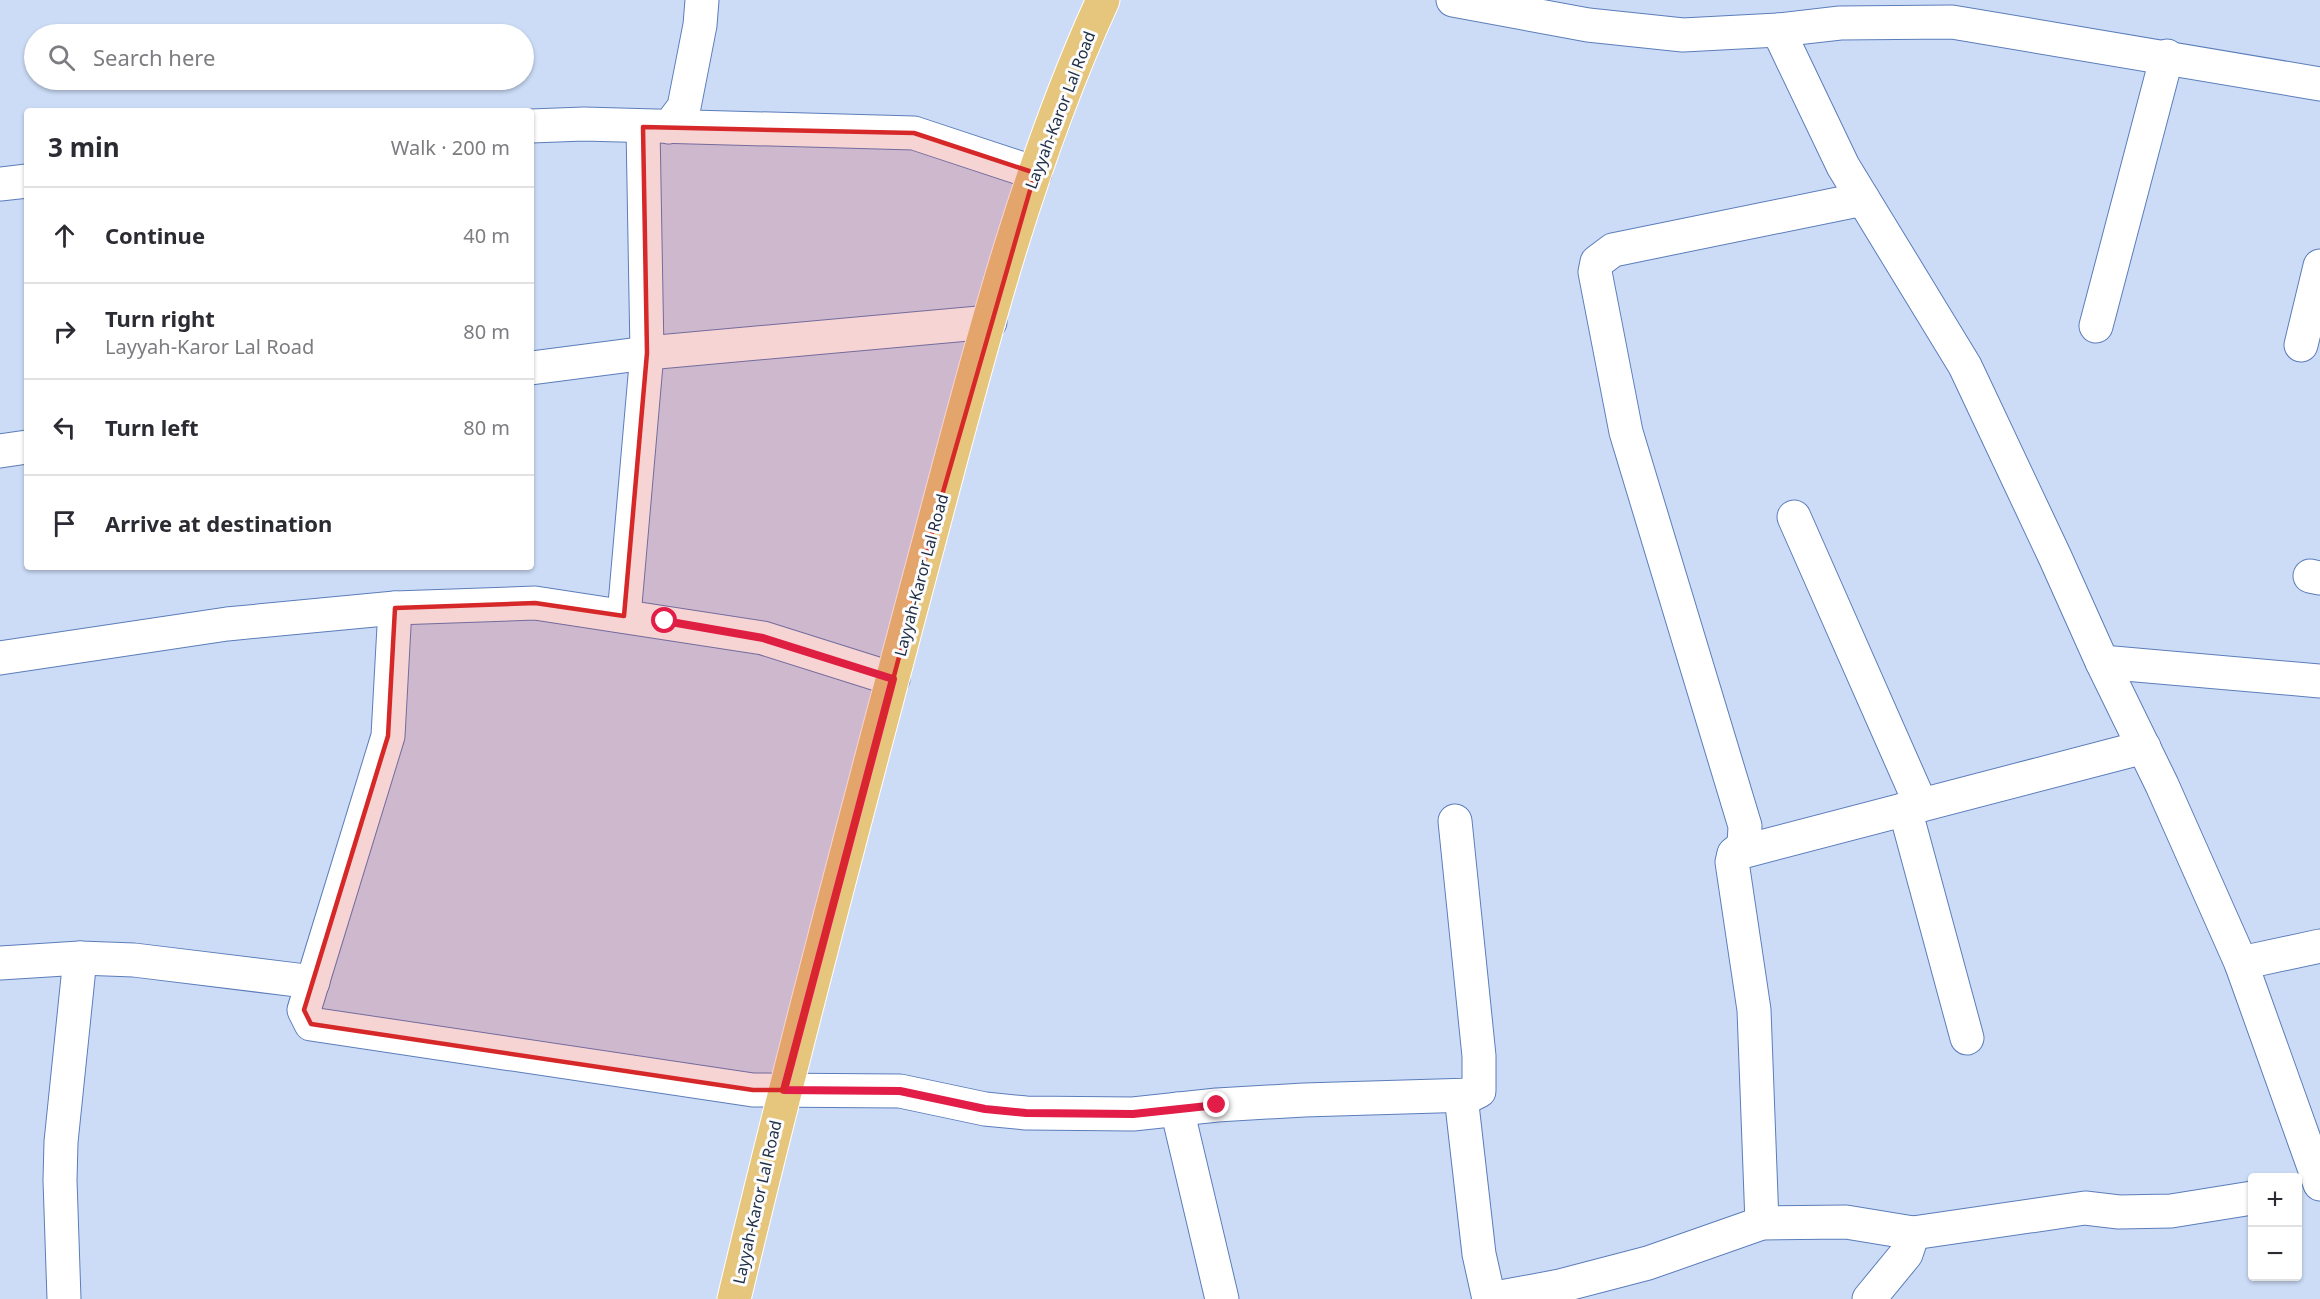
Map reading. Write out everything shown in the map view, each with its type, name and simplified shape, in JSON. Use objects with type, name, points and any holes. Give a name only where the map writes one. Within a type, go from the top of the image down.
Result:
[{"type":"main road","name":"Layyah-Karor Lal Road","points":[[734,1299],[784,1090],[990,322],[1035,173],[1081,49],[1103,0]]},
{"type":"street","points":[[656,127],[684,107],[700,25],[702,0]]},
{"type":"street","points":[[1453,0],[1588,25],[1683,35],[1778,30],[1834,11],[1915,10],[1952,22],[2167,56],[2320,84]]},
{"type":"street","points":[[1778,30],[1843,166],[1965,366],[2102,662],[2144,747],[2241,963],[2320,1185],[2302,1189]]},
{"type":"street","points":[[2096,326],[2167,56]]},
{"type":"street","points":[[534,126],[584,124],[914,134],[1035,173]]},
{"type":"street","points":[[624,615],[647,353],[656,127]]},
{"type":"street","points":[[0,184],[24,181]]},
{"type":"street","points":[[1762,1223],[1754,1010],[1733,873],[1734,854],[1744,845],[1746,826],[1626,432],[1595,272],[1597,261],[1612,250],[1863,199]]},
{"type":"street","points":[[2301,345],[2320,266]]},
{"type":"street","points":[[534,368],[647,353],[990,322]]},
{"type":"street","points":[[0,451],[24,447]]},
{"type":"street","points":[[1794,518],[1913,807],[1967,1038]]},
{"type":"street","points":[[0,658],[227,624],[395,608],[535,603],[763,638],[893,679]]},
{"type":"street","points":[[395,608],[388,736],[304,1010],[311,1024],[753,1090],[900,1091],[985,1109],[1026,1113],[1133,1114],[1304,1100],[1461,1096],[1479,1091],[1480,1079],[1455,821]]},
{"type":"street","points":[[2102,662],[2320,681]]},
{"type":"street","points":[[1734,854],[2144,747]]},
{"type":"street","points":[[2241,963],[2320,946]]},
{"type":"street","points":[[0,963],[80,958],[134,960],[313,982]]},
{"type":"street","points":[[64,1299],[61,1142],[80,958]]},
{"type":"street","points":[[1461,1096],[1479,1254],[1489,1299],[1560,1286],[1648,1263],[1762,1223],[1846,1222],[1913,1233],[2085,1208],[2119,1212],[2171,1211],[2248,1199]]},
{"type":"street","points":[[1177,1109],[1222,1299]]},
{"type":"street","points":[[1869,1299],[1906,1254],[1913,1233]]},
{"type":"highlighted area","points":[[643,127],[914,133],[1035,173],[941,499],[784,1090],[753,1090],[311,1024],[304,1010],[388,736],[395,608],[535,603],[624,616],[647,353]]},
{"type":"route","points":[[665,621],[763,638],[893,679],[784,1090],[881,1089],[985,1109],[1026,1113],[1133,1114],[1217,1105]]}]
